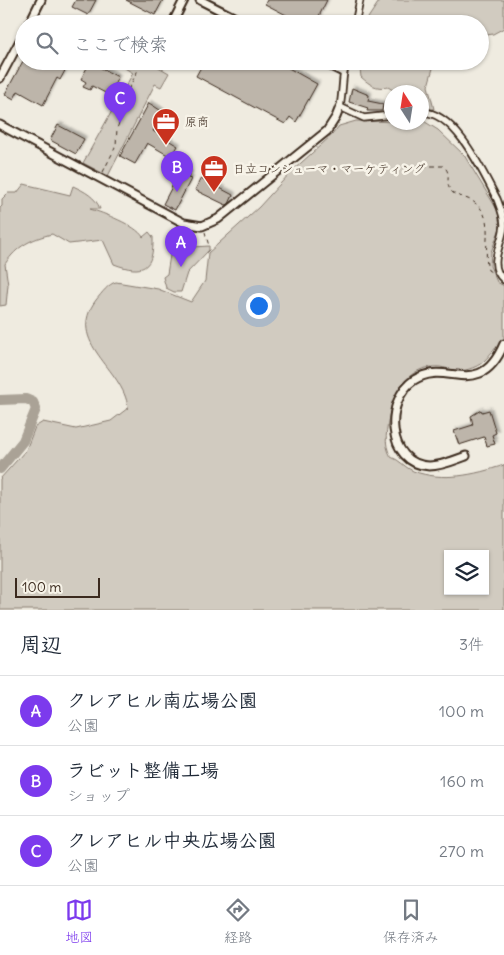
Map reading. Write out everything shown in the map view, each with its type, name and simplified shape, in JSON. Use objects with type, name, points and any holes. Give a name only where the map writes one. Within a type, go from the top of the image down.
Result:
[{"type":"street","points":[[34,15],[41,0]]},
{"type":"street","points":[[176,15],[184,0]]},
{"type":"street","points":[[200,0],[229,15]]},
{"type":"street","points":[[356,15],[360,0]]},
{"type":"street","points":[[0,78],[15,50]]},
{"type":"street","points":[[0,125],[184,223],[202,226],[218,219],[326,131],[336,118],[340,107],[344,79],[342,72],[338,70]]},
{"type":"street","points":[[340,107],[364,118],[384,116]]},
{"type":"street","points":[[429,114],[439,117],[450,124],[458,133],[497,199],[504,220],[495,258],[497,273],[504,280]]},
{"type":"street","points":[[466,456],[428,466],[406,456],[400,449],[394,431],[400,397],[412,381],[424,375],[436,373],[463,377],[483,371],[497,358],[504,344]]},
{"type":"path","points":[[101,175],[116,146],[117,128],[122,117],[124,98],[138,70]]},
{"type":"path","points":[[415,166],[443,166],[449,173],[451,192],[476,203],[485,218],[487,229],[485,260],[488,270],[497,273]]},
{"type":"path","points":[[205,230],[208,246]]},
{"type":"shaded area","points":[[380,0],[504,0],[504,28],[489,35],[489,15],[370,15]]},
{"type":"shaded area","points":[[128,70],[164,70],[169,73],[161,87],[155,84],[108,176],[83,163],[133,73]]},
{"type":"shaded area","points":[[360,70],[432,70],[428,85],[384,85],[384,87],[377,87],[361,77]]},
{"type":"shaded area","points":[[429,90],[434,109],[429,109]]},
{"type":"shaded area","points":[[356,121],[384,121],[384,130],[429,130],[429,124],[438,130],[464,155],[498,211],[500,228],[491,252],[490,266],[497,282],[504,286],[504,348],[499,345],[480,364],[469,369],[457,371],[432,367],[415,372],[408,377],[398,391],[391,407],[386,442],[391,457],[413,471],[424,474],[447,477],[458,476],[504,465],[504,610],[0,610],[0,479],[26,450],[35,427],[43,422],[76,429],[111,421],[128,408],[117,380],[91,343],[87,329],[88,315],[96,300],[110,285],[116,282],[158,289],[191,302],[205,281],[208,253],[259,207],[291,172],[332,135],[339,126]]},
{"type":"shaded area","points":[[24,184],[70,195],[73,186],[93,198],[100,209],[90,209],[127,224],[143,237],[149,232],[153,237],[153,248],[149,263],[139,269],[114,264],[103,240],[69,244],[52,234],[44,236],[31,241],[14,252],[5,264],[8,285],[6,305],[0,306],[0,208],[2,206],[2,199],[8,193],[17,193]]},
{"type":"shaded area","points":[[172,243],[193,247],[209,246],[209,250],[187,273],[181,292],[174,292],[166,288],[163,277],[167,274]]},
{"type":"building","points":[[76,0],[96,0],[88,15],[72,7]]},
{"type":"building","points":[[126,0],[163,0],[155,15]]},
{"type":"building","points":[[267,0],[327,0],[320,15],[286,15],[265,4]]},
{"type":"building","points":[[18,70],[65,70],[60,80],[57,78],[43,105],[18,91],[14,99],[5,94]]},
{"type":"building","points":[[86,70],[105,70],[118,77],[109,95],[92,86],[90,90],[83,87],[86,82],[81,79]]},
{"type":"building","points":[[199,70],[292,70],[317,84],[296,122],[290,117],[285,124],[196,76]]},
{"type":"building","points":[[352,88],[369,95],[368,101],[383,104],[382,111],[367,111],[368,108],[349,102]]},
{"type":"building","points":[[149,103],[163,112],[153,131],[178,146],[171,157],[147,143],[135,164],[120,156]]},
{"type":"building","points":[[58,125],[84,139],[76,154],[50,140]]},
{"type":"building","points":[[185,171],[190,174],[188,178],[191,179],[175,210],[163,204],[179,173],[183,175]]},
{"type":"building","name":"日立コンシューマ・マーケティング","points":[[201,178],[233,195],[229,204],[226,205],[195,190]]},
{"type":"building","points":[[481,410],[482,412],[489,410],[496,433],[492,435],[495,444],[487,446],[484,437],[459,445],[454,431],[473,425],[471,416]]},
{"type":"waterway","points":[[0,400],[26,399],[33,402],[36,409],[23,441],[0,469]]},
{"type":"place","name":"クレアヒル中央広場公園","points":[[120,123]]},
{"type":"place","name":"原商","points":[[166,146]]},
{"type":"place","name":"ラビット整備工場","points":[[177,192]]},
{"type":"place","name":"日立コンシューマ・マーケティング","points":[[214,193]]},
{"type":"place","name":"クレアヒル南広場公園","points":[[181,267]]}]
